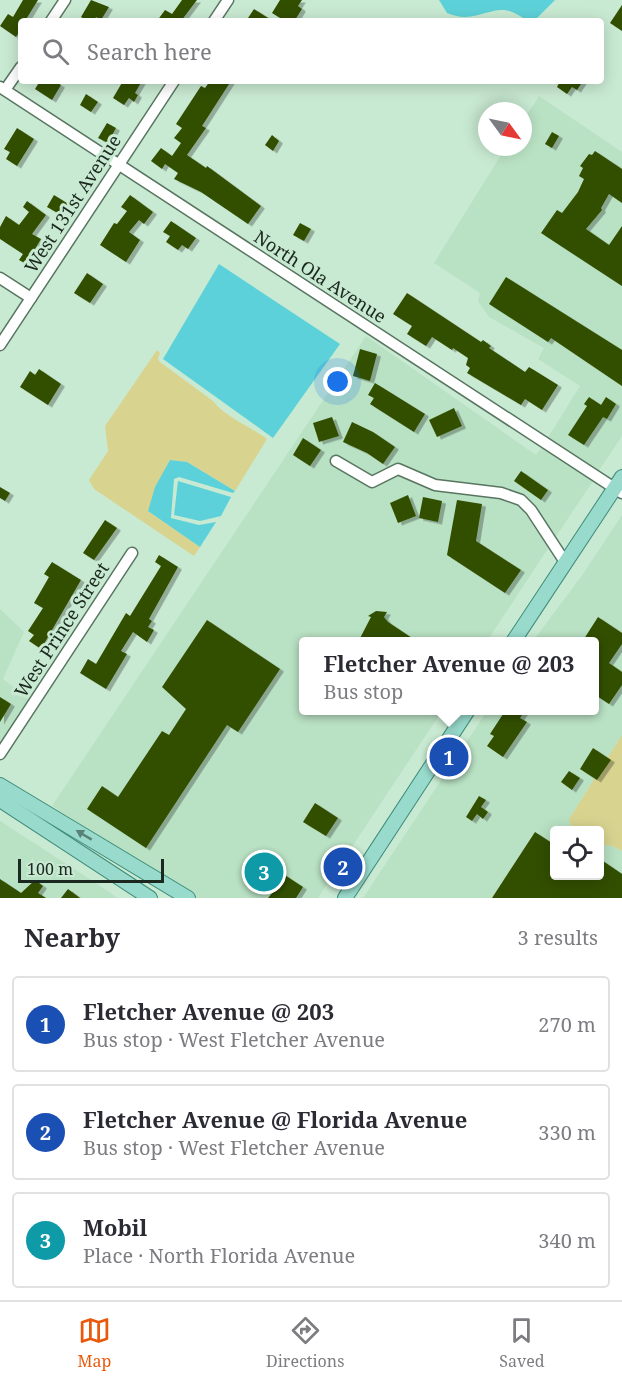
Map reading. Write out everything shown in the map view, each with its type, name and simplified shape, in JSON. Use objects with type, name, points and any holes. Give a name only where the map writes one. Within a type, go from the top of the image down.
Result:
[{"type":"main road","points":[[516,637],[565,561],[618,491],[622,477]]},
{"type":"main road","points":[[345,898],[465,715]]},
{"type":"main road","points":[[0,785],[188,898]]},
{"type":"main road","points":[[0,800],[150,898]]},
{"type":"street","points":[[53,18],[65,0]]},
{"type":"street","points":[[216,18],[228,0]]},
{"type":"street","points":[[3,89],[18,71]]},
{"type":"street","name":"West 131st Avenue","points":[[0,345],[172,84]]},
{"type":"street","name":"North Ola Avenue","points":[[3,89],[618,491]]},
{"type":"street","points":[[0,278],[31,298]]},
{"type":"street","points":[[336,461],[372,482],[398,469],[435,485],[501,493],[520,500],[531,510],[565,561]]},
{"type":"street","name":"West Prince Street","points":[[0,754],[132,553]]},
{"type":"shaded area","points":[[539,96],[622,152],[622,436],[598,472],[547,439],[580,386],[538,359],[544,348],[489,317],[478,301],[480,293],[434,263],[500,156],[532,156],[532,107]]},
{"type":"shaded area","points":[[366,336],[536,455],[542,447],[593,481],[555,538],[522,495],[505,489],[436,480],[400,464],[371,476],[333,454],[329,463],[369,486],[375,486],[399,475],[435,491],[503,498],[518,504],[549,547],[490,637],[299,637],[299,715],[439,715],[318,898],[197,898],[52,806]]},
{"type":"shaded area","points":[[157,350],[160,353],[158,359],[160,362],[224,411],[267,439],[235,491],[187,462],[170,460],[148,511],[200,547],[194,556],[94,489],[89,480],[108,451],[105,426]]},
{"type":"shaded area","points":[[622,515],[622,735],[569,819],[572,826],[550,826],[550,880],[604,880],[604,845],[613,846],[622,851],[622,898],[363,898],[484,715],[599,715],[599,637],[536,637],[583,574]]},
{"type":"shaded area","points":[[0,609],[24,632],[3,679],[29,699],[0,744]]},
{"type":"shaded area","points":[[622,735],[622,851],[613,846],[604,845],[604,826],[572,826],[569,819]]},
{"type":"shaded area","points":[[0,821],[108,891],[117,898],[0,898]]},
{"type":"water","points":[[439,0],[555,0],[537,18],[522,18],[503,10],[465,17],[447,13]]},
{"type":"water","points":[[219,264],[340,344],[273,438],[163,359]]},
{"type":"water","points":[[170,460],[187,462],[235,491],[233,493],[179,477],[174,479],[171,518],[199,525],[216,522],[200,547],[148,511],[155,487]]},
{"type":"water","points":[[178,481],[231,497],[221,516],[200,521],[174,515]]},
{"type":"building","points":[[23,0],[38,0],[27,18],[18,18],[16,37],[0,26],[8,14],[13,17]]},
{"type":"building","points":[[91,0],[109,7],[102,18],[81,17]]},
{"type":"building","points":[[182,0],[197,0],[183,18],[159,18],[165,10],[172,14]]},
{"type":"building","points":[[280,0],[302,0],[298,6],[302,9],[296,18],[280,18],[272,13]]},
{"type":"building","points":[[622,5],[622,31],[610,23]]},
{"type":"building","points":[[254,9],[268,18],[248,18]]},
{"type":"building","points":[[38,84],[61,85],[52,100],[35,89]]},
{"type":"building","points":[[121,84],[140,84],[135,93],[138,95],[134,102],[129,98],[124,105],[113,98]]},
{"type":"building","points":[[208,84],[229,84],[202,126],[206,128],[187,155],[206,168],[207,166],[261,206],[248,224],[201,192],[174,179],[178,173],[165,164],[162,169],[151,161],[161,148],[172,156],[181,143],[174,138],[182,128],[176,124],[201,86],[205,88]]},
{"type":"building","points":[[558,84],[581,84],[577,90],[572,87],[567,94],[557,87]]},
{"type":"building","points":[[86,94],[98,102],[91,112],[80,105]]},
{"type":"building","points":[[107,123],[116,128],[108,143],[98,138]]},
{"type":"building","points":[[17,128],[34,139],[17,166],[6,159],[10,152],[4,149]]},
{"type":"building","points":[[552,132],[559,136],[552,148],[545,144]]},
{"type":"building","points":[[272,135],[279,141],[273,151],[265,145]]},
{"type":"building","points":[[595,151],[622,169],[622,203],[609,194],[602,210],[586,229],[609,245],[622,226],[622,286],[541,233],[557,210],[562,213],[578,192],[584,179],[579,176],[583,168],[580,166],[589,154],[592,155]]},
{"type":"building","points":[[54,195],[70,205],[63,216],[47,207]]},
{"type":"building","points":[[130,195],[153,212],[144,224],[139,220],[129,232],[140,240],[126,262],[100,245],[114,223],[117,224],[127,211],[121,207]]},
{"type":"building","points":[[27,201],[46,215],[32,234],[41,239],[26,264],[19,260],[23,254],[0,239],[0,227],[6,216],[19,225],[29,212],[23,207]]},
{"type":"building","points":[[171,221],[196,238],[188,249],[182,245],[178,250],[166,242],[170,236],[163,232]]},
{"type":"building","points":[[300,223],[311,229],[304,241],[293,235]]},
{"type":"building","points":[[87,273],[103,284],[90,303],[74,293]]},
{"type":"building","points":[[506,277],[622,350],[622,386],[551,338],[548,342],[489,304]]},
{"type":"building","points":[[407,293],[481,342],[483,340],[491,346],[489,348],[525,372],[529,367],[558,385],[542,410],[525,399],[521,405],[467,373],[470,368],[466,365],[468,358],[453,348],[452,350],[432,337],[426,346],[407,334],[412,326],[393,314]]},
{"type":"building","points":[[360,349],[377,354],[370,381],[353,376]]},
{"type":"building","points":[[39,369],[61,384],[48,405],[20,387],[30,371],[35,375]]},
{"type":"building","points":[[375,383],[425,414],[414,432],[370,404],[374,398],[368,395]]},
{"type":"building","points":[[589,397],[601,405],[606,397],[616,404],[607,419],[603,417],[584,445],[568,435],[587,406],[584,404]]},
{"type":"building","points":[[454,408],[462,426],[437,437],[429,420]]},
{"type":"building","points":[[332,417],[339,436],[319,442],[313,423]]},
{"type":"building","points":[[352,422],[373,432],[395,447],[383,464],[367,453],[343,442]]},
{"type":"building","points":[[303,438],[321,450],[310,466],[293,455]]},
{"type":"building","points":[[521,471],[548,490],[541,500],[514,481]]},
{"type":"building","points":[[0,487],[10,493],[5,501],[0,498]]},
{"type":"building","points":[[408,495],[416,516],[398,523],[390,503]]},
{"type":"building","points":[[423,497],[442,501],[438,522],[419,518]]},
{"type":"building","points":[[457,500],[482,504],[476,541],[521,570],[505,593],[447,555]]},
{"type":"building","points":[[105,520],[117,528],[94,560],[83,553]]},
{"type":"building","points":[[159,555],[178,567],[149,619],[152,621],[148,627],[154,630],[147,642],[133,632],[121,651],[127,654],[106,689],[80,673],[88,659],[96,664],[126,613],[130,616],[161,566],[155,562]]},
{"type":"building","points":[[52,562],[81,580],[41,649],[29,641],[34,635],[28,631],[43,608],[34,603],[49,577],[44,574]]},
{"type":"building","points":[[376,611],[387,612],[384,617],[388,622],[410,637],[361,637],[371,617],[368,616]]},
{"type":"building","points":[[598,617],[622,633],[622,644],[609,663],[622,672],[622,685],[609,704],[599,697],[599,637],[585,637]]},
{"type":"building","points":[[207,620],[280,669],[238,732],[227,725],[146,848],[87,809],[102,786],[118,797],[162,731],[169,735],[186,709],[162,687]]},
{"type":"building","points":[[0,697],[11,704],[0,722]]},
{"type":"building","points":[[502,715],[522,715],[520,718],[527,722],[503,757],[487,746],[494,736],[490,734]]},
{"type":"building","points":[[593,748],[611,760],[597,780],[580,769]]},
{"type":"building","points":[[569,771],[580,778],[572,790],[561,782]]},
{"type":"building","points":[[479,796],[486,800],[481,807],[488,812],[483,819],[477,814],[472,821],[466,817]]},
{"type":"building","points":[[315,803],[338,818],[326,836],[303,822]]},
{"type":"building","points":[[535,832],[550,842],[550,880],[604,880],[604,862],[622,874],[622,898],[492,898]]},
{"type":"building","points":[[266,859],[275,866],[274,868],[303,887],[296,898],[268,898],[273,892],[253,879]]},
{"type":"building","points":[[0,879],[21,893],[35,880],[43,886],[38,893],[46,898],[0,898]]},
{"type":"building","points":[[68,889],[80,898],[61,898]]},
{"type":"place","name":"Fletcher Avenue @ 203","points":[[449,757]]},
{"type":"place","name":"Fletcher Avenue @ Florida Avenue","points":[[343,867]]},
{"type":"place","name":"Mobil","points":[[264,872]]}]
